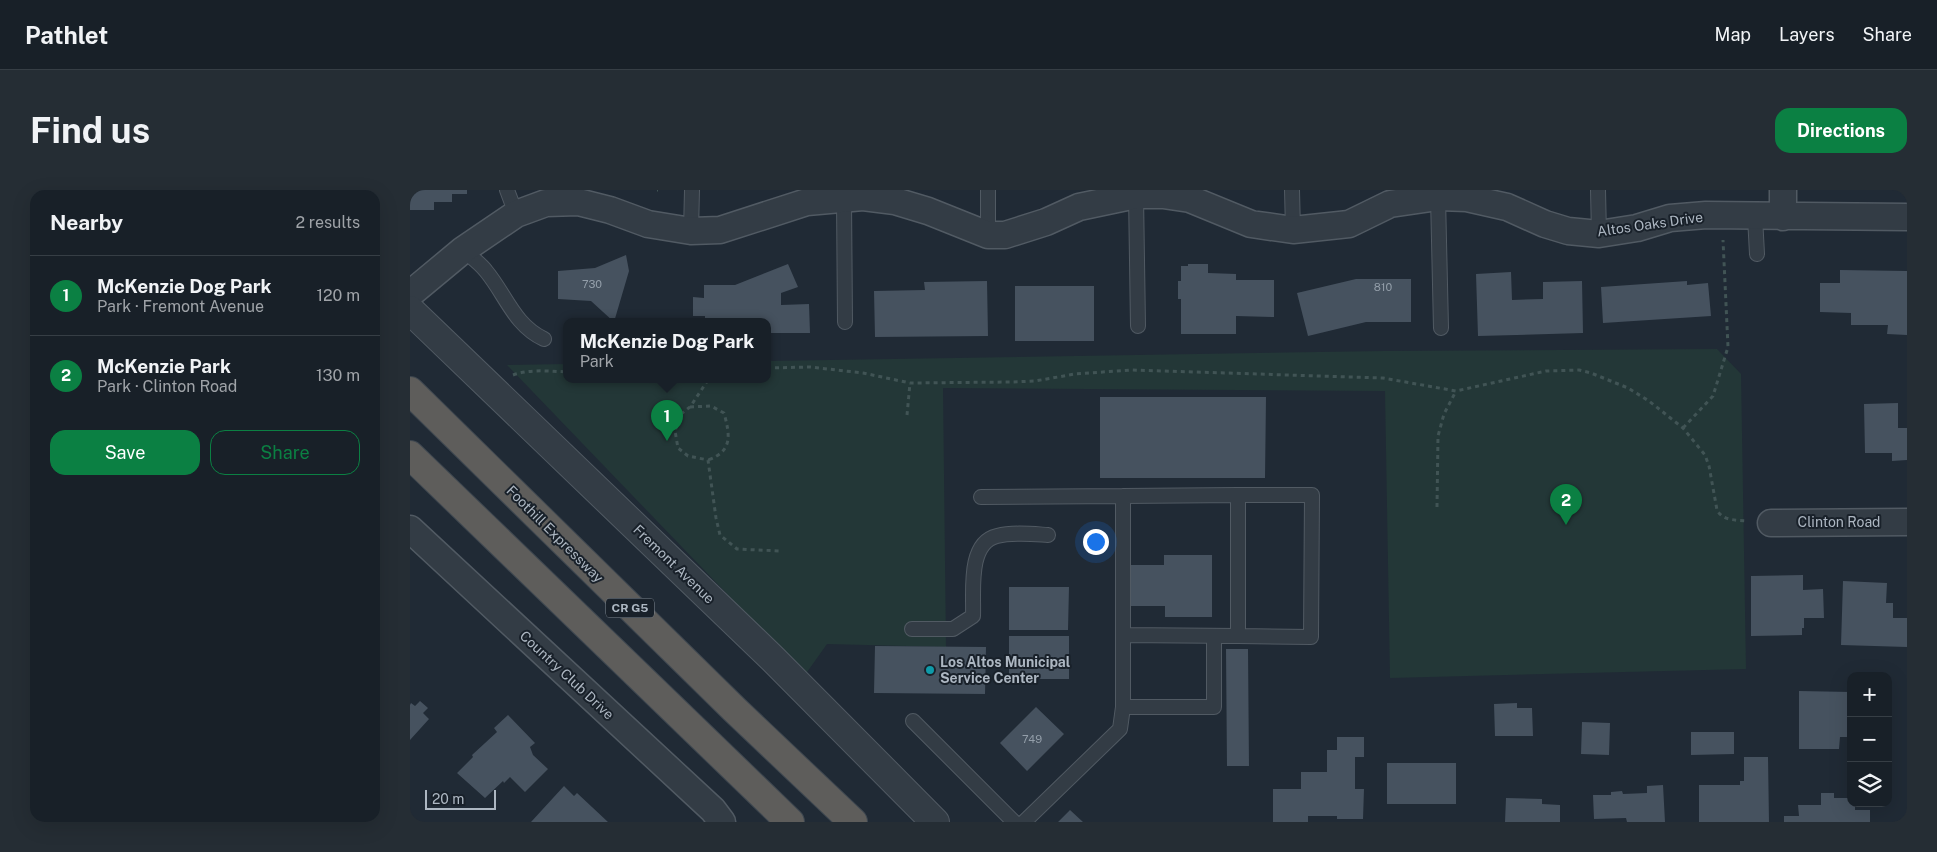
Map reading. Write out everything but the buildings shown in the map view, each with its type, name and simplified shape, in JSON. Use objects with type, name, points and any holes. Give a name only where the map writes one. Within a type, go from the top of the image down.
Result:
[{"type":"highway","name":"Foothill Expressway","points":[[410,391],[734,710],[853,822]]},
{"type":"highway","name":"CR G5","points":[[410,455],[790,822]]},
{"type":"street","points":[[1783,190],[1783,216]]},
{"type":"street","name":"Altos Oaks Drive","points":[[410,294],[463,250],[516,214],[546,203],[578,202],[610,210],[648,224],[691,231],[720,230],[807,202],[834,196],[863,197],[895,201],[928,211],[988,235],[1005,235],[1046,222],[1079,207],[1136,195],[1163,195],[1190,199],[1251,224],[1294,230],[1349,224],[1390,204],[1438,197],[1467,198],[1507,208],[1544,224],[1568,231],[1599,234],[1636,228],[1670,218],[1723,216],[1907,217]]},
{"type":"street","name":"Fremont Avenue","points":[[410,310],[773,659],[936,822]]},
{"type":"street","name":"Clinton Road","points":[[1772,523],[1907,522]]},
{"type":"street","name":"Country Club Drive","points":[[410,529],[713,810],[722,822]]},
{"type":"lane","points":[[507,190],[516,214]]},
{"type":"lane","points":[[691,231],[692,190]]},
{"type":"lane","points":[[988,190],[988,235]]},
{"type":"lane","points":[[1292,190],[1294,230]]},
{"type":"lane","points":[[1598,190],[1599,234]]},
{"type":"lane","points":[[1136,195],[1138,326]]},
{"type":"lane","points":[[834,196],[845,322]]},
{"type":"lane","points":[[1438,197],[1441,328]]},
{"type":"lane","points":[[1755,217],[1757,254]]},
{"type":"lane","points":[[463,250],[486,270],[510,309],[527,329],[544,339]]},
{"type":"lane","points":[[1238,495],[1238,636]]},
{"type":"lane","points":[[980,497],[1312,495],[1311,637],[1123,635]]},
{"type":"lane","points":[[1024,822],[1120,729],[1123,707],[1123,496]]},
{"type":"lane","points":[[912,629],[953,629],[973,616],[973,572],[980,549],[988,539],[998,535],[1048,535]]},
{"type":"lane","points":[[1123,707],[1214,707],[1214,636]]},
{"type":"lane","points":[[913,721],[1014,822]]},
{"type":"path","points":[[1683,428],[1713,396],[1728,347],[1723,216]]},
{"type":"path","points":[[771,368],[819,368],[863,373],[910,383],[1035,381],[1075,374],[1131,370],[1383,378],[1456,392],[1546,371],[1579,370],[1628,388],[1649,401],[1683,428],[1705,455],[1709,466],[1717,510],[1720,515],[1724,518],[1772,523]]},
{"type":"path","points":[[486,384],[521,372],[563,372]]},
{"type":"path","points":[[690,407],[711,406],[724,413],[729,431],[727,448],[718,456],[708,460],[688,456],[678,448],[674,431],[680,414],[690,407],[706,383]]},
{"type":"path","points":[[907,416],[910,383]]},
{"type":"path","points":[[1437,507],[1438,436],[1444,414],[1456,392]]},
{"type":"path","points":[[708,460],[720,535],[737,549],[780,551]]},
{"type":"green space","points":[[1717,349],[1741,374],[1746,669],[1390,678],[1385,391],[943,388],[946,647],[827,644],[805,675],[507,365],[563,364],[563,383],[771,383],[771,361],[1385,351]]},
{"type":"place","name":"McKenzie Dog Park","points":[[667,441]]},
{"type":"place","name":"McKenzie Park","points":[[1566,525]]},
{"type":"place","name":"Los Altos Municipal Service Center","points":[[930,670]]}]
